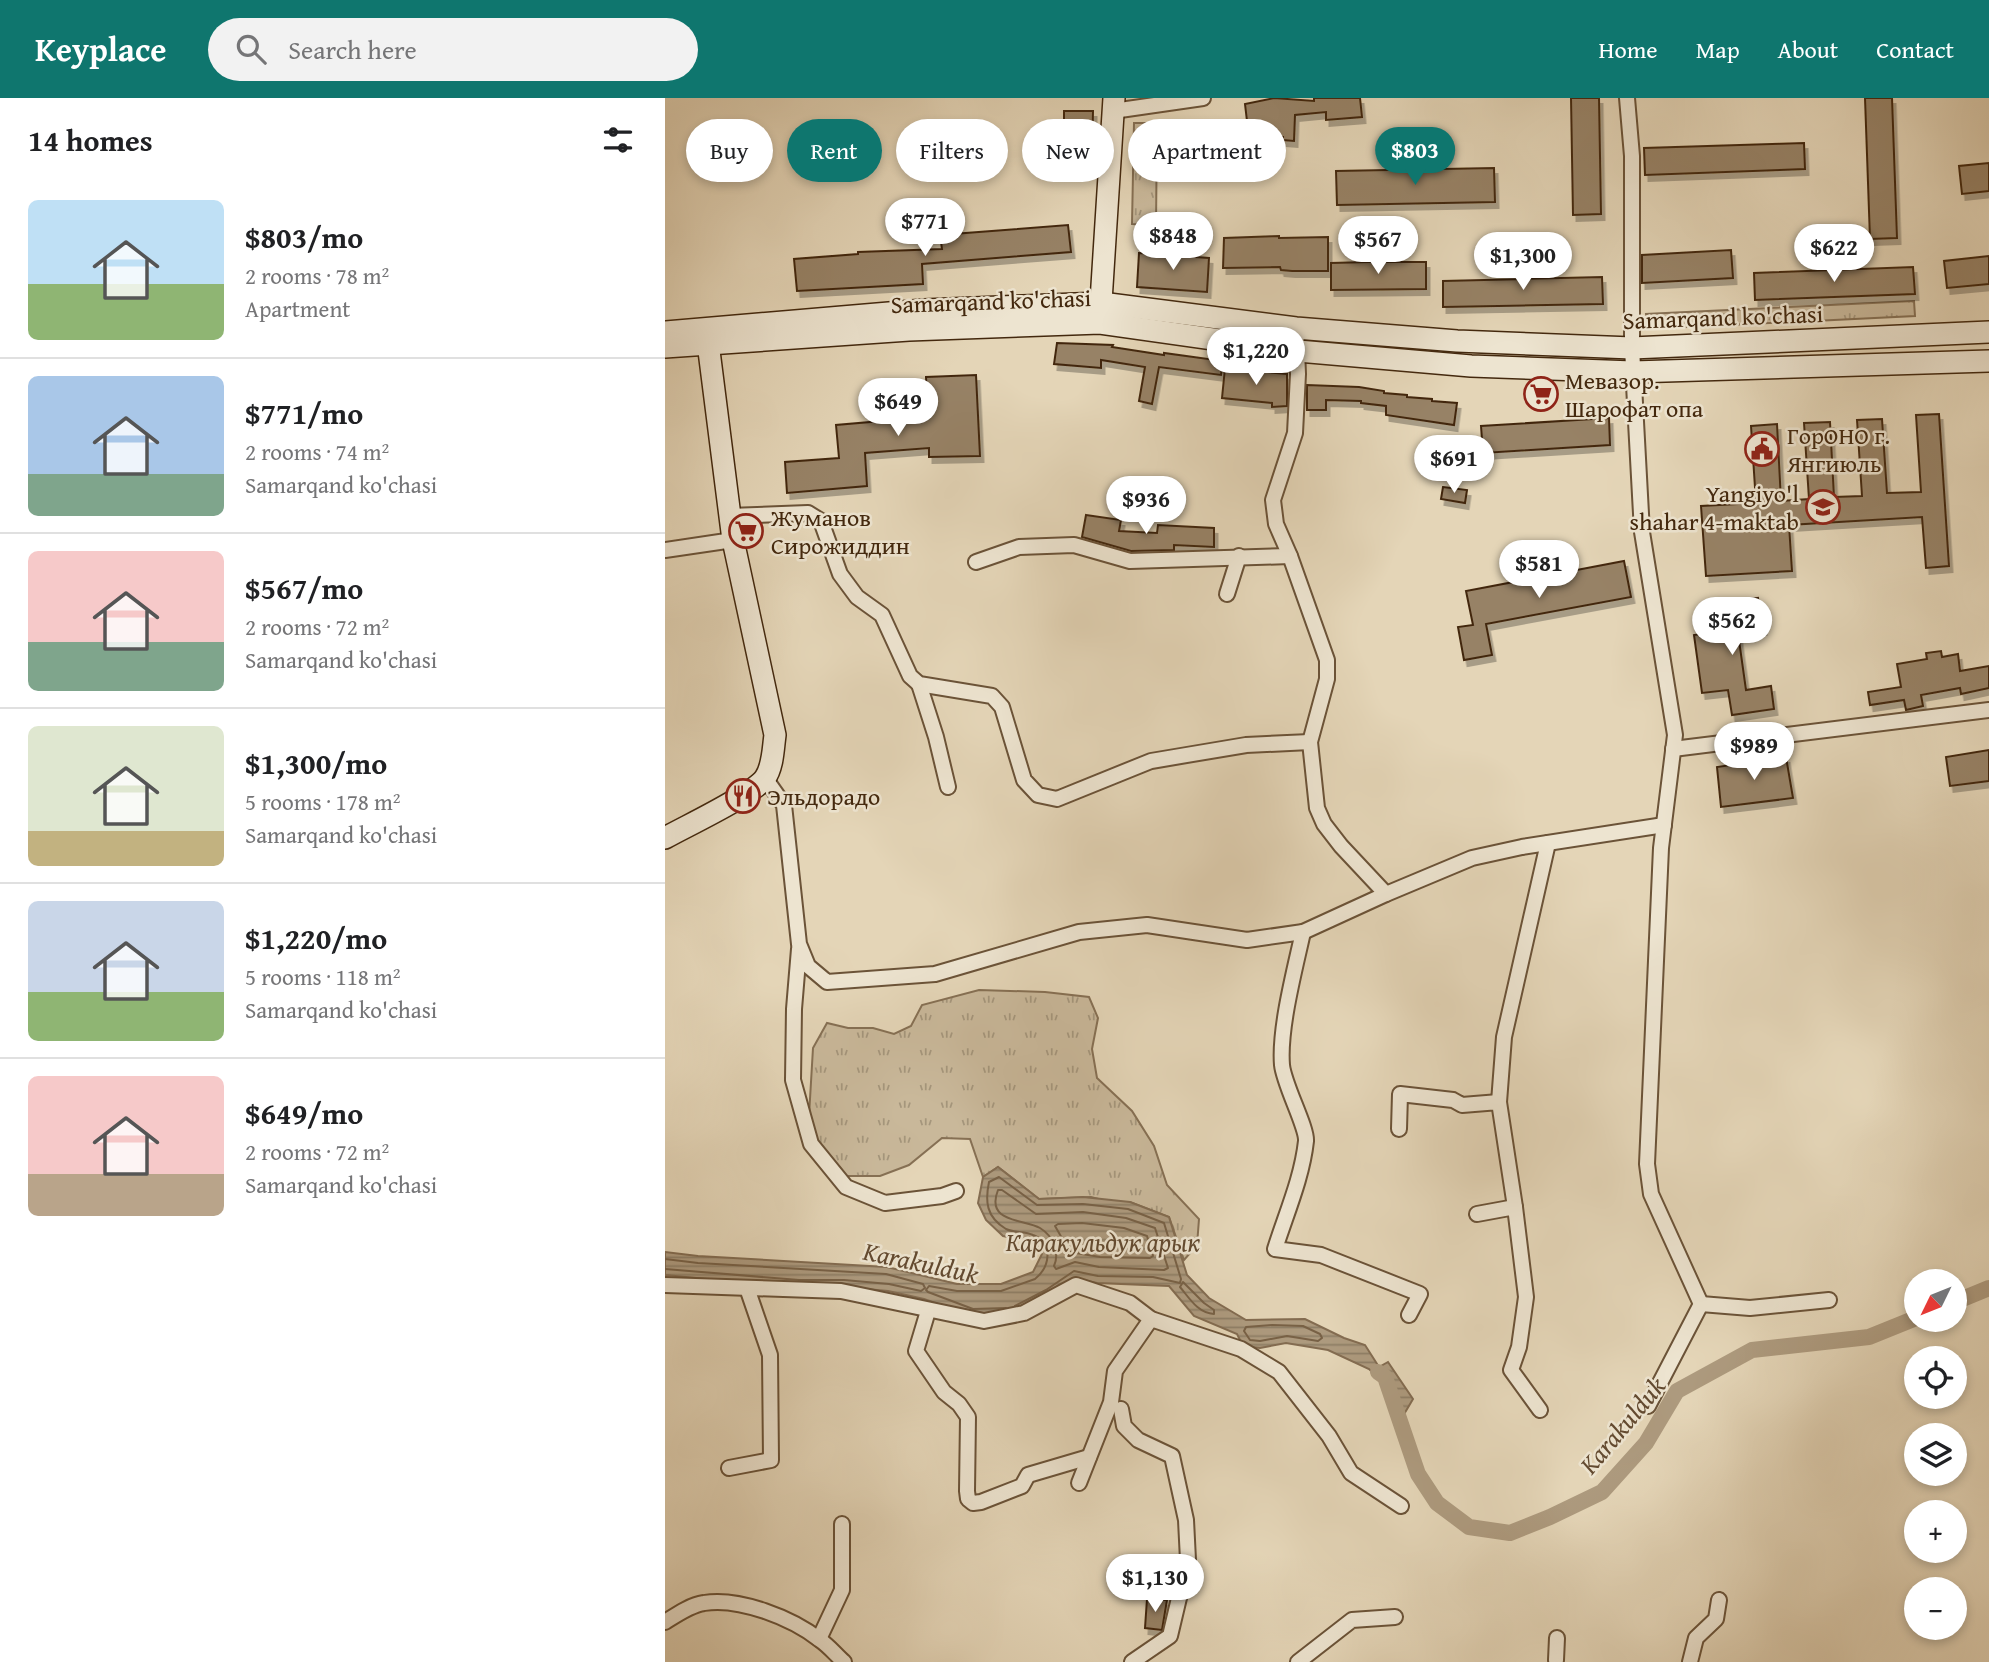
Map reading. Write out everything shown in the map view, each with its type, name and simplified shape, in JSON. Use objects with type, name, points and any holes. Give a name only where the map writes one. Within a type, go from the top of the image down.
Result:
[{"type":"main road","points":[[1100,313],[1114,104]]},
{"type":"main road","name":"Samarqand ko'chasi","points":[[665,332],[924,310],[1100,313],[1457,341],[1632,348],[1989,332]]},
{"type":"main road","name":"Samarqand ko'chasi","points":[[665,347],[1100,313],[1298,351],[1471,366],[1633,372],[1989,361]]},
{"type":"main road","points":[[665,838],[750,791],[765,778],[772,758],[775,736],[733,540],[708,343]]},
{"type":"street","points":[[1114,104],[1203,98]]},
{"type":"street","points":[[1627,98],[1632,156],[1632,348],[1642,532],[1675,735],[1661,848],[1647,1164],[1651,1194],[1701,1304]]},
{"type":"street","points":[[1296,328],[1298,351],[1295,433],[1273,500],[1276,524],[1290,555],[1327,660],[1327,679],[1310,742],[1317,808],[1324,824],[1341,846],[1386,894]]},
{"type":"street","points":[[729,516],[808,513],[821,521],[840,574],[857,597],[881,615],[910,676],[919,684],[948,787]]},
{"type":"street","points":[[665,550],[733,540]]},
{"type":"street","points":[[976,562],[1020,547],[1074,545],[1130,561],[1290,555]]},
{"type":"street","points":[[1227,594],[1239,556]]},
{"type":"street","points":[[919,684],[992,696],[1002,707],[1024,780],[1038,795],[1057,799],[1151,761],[1246,745],[1310,742]]},
{"type":"street","points":[[1673,748],[1989,710]]},
{"type":"street","points":[[765,778],[784,805],[799,944],[794,1009],[793,1080],[811,1144],[846,1187],[885,1203],[942,1196],[956,1191]]},
{"type":"street","points":[[799,944],[808,966],[827,982],[935,974],[1079,932],[1147,925],[1247,940],[1303,932],[1472,858],[1664,825]]},
{"type":"street","points":[[1540,1410],[1511,1370],[1520,1347],[1526,1297],[1499,1101],[1504,1037],[1548,843]]},
{"type":"street","points":[[1303,932],[1285,1023],[1282,1065],[1291,1100],[1306,1137],[1300,1169],[1275,1249],[1321,1255],[1420,1294],[1409,1315]]},
{"type":"street","points":[[1399,1129],[1400,1094],[1453,1100],[1462,1105],[1499,1101]]},
{"type":"street","points":[[1477,1214],[1515,1207]]},
{"type":"street","points":[[665,1285],[841,1291],[984,1321],[1024,1313],[1076,1285],[1130,1303],[1151,1320],[1241,1349],[1279,1372],[1328,1436],[1351,1473],[1401,1506]]},
{"type":"street","points":[[729,1468],[771,1460],[770,1355],[747,1288]]},
{"type":"street","points":[[1701,1304],[1750,1308],[1829,1300]]},
{"type":"street","points":[[1648,1406],[1701,1304]]},
{"type":"street","points":[[928,1311],[916,1351],[944,1392],[959,1404],[968,1417],[968,1499],[973,1503],[981,1502],[1022,1486],[1028,1475],[1089,1457]]},
{"type":"street","points":[[1079,1483],[1111,1402],[1115,1371],[1151,1320]]},
{"type":"street","points":[[1121,1409],[1123,1426],[1137,1440],[1172,1456],[1186,1520],[1188,1560],[1170,1636],[1132,1662]]},
{"type":"street","points":[[819,1639],[842,1590],[842,1524]]},
{"type":"street","points":[[1690,1662],[1696,1638],[1716,1619],[1719,1601]]},
{"type":"street","points":[[665,1622],[702,1603],[735,1603],[777,1616],[819,1639],[844,1662]]},
{"type":"street","points":[[1298,1662],[1352,1620],[1395,1617]]},
{"type":"street","points":[[1557,1638],[1557,1661]]},
{"type":"green space","points":[[1133,182],[1156,182],[1156,225],[1132,224]]},
{"type":"green space","points":[[1914,301],[1915,316],[1647,329],[1646,314]]},
{"type":"green space","points":[[979,990],[1045,992],[1089,997],[1098,1018],[1092,1049],[1097,1078],[1132,1111],[1154,1146],[1167,1185],[1199,1219],[1197,1245],[1184,1260],[1169,1217],[1130,1202],[1110,1202],[1091,1197],[1039,1199],[998,1167],[983,1177],[970,1139],[942,1138],[909,1165],[880,1176],[846,1176],[818,1144],[809,1116],[813,1048],[827,1023],[848,1028],[873,1028],[894,1034],[911,1026],[922,1005]]},
{"type":"water","name":"Каракульдук арык","points":[[998,1167],[1039,1199],[1083,1197],[1130,1202],[1169,1217],[1187,1275],[1209,1298],[1246,1320],[1305,1319],[1365,1345],[1379,1367],[1388,1362],[1413,1399],[1400,1421],[1391,1390],[1369,1369],[1328,1350],[1286,1343],[1260,1348],[1243,1346],[1237,1334],[1194,1316],[1169,1286],[1097,1283],[1075,1278],[1050,1296],[1014,1314],[972,1316],[924,1299],[888,1291],[665,1275],[665,1252],[887,1267],[957,1284],[1001,1284],[1033,1272],[1042,1254],[1032,1242],[1003,1236],[986,1220],[978,1203],[983,1177]]},
{"type":"building","points":[[1274,98],[1314,101],[1314,98],[1360,98],[1362,117],[1326,120],[1326,112],[1295,115],[1294,141],[1286,140],[1286,119],[1247,119],[1245,104]]},
{"type":"building","points":[[1571,98],[1599,98],[1601,214],[1573,215]]},
{"type":"building","points":[[1865,98],[1892,98],[1897,238],[1870,239]]},
{"type":"building","points":[[1064,111],[1093,111],[1093,119],[1064,119]]},
{"type":"building","points":[[1804,143],[1805,169],[1645,175],[1644,148]]},
{"type":"building","points":[[1989,163],[1989,191],[1962,194],[1959,166]]},
{"type":"building","points":[[1494,168],[1495,202],[1337,205],[1336,171]]},
{"type":"building","points":[[1068,225],[1071,252],[922,264],[923,284],[797,291],[794,259],[858,252],[942,249],[940,235]]},
{"type":"building","points":[[1328,237],[1328,271],[1292,271],[1281,270],[1280,267],[1223,268],[1224,238]]},
{"type":"building","points":[[1731,250],[1733,278],[1642,283],[1642,255]]},
{"type":"building","points":[[1139,253],[1209,258],[1207,292],[1137,287]]},
{"type":"building","points":[[1989,256],[1989,284],[1947,288],[1944,261]]},
{"type":"building","points":[[1426,262],[1426,289],[1331,290],[1331,263]]},
{"type":"building","points":[[1913,267],[1915,294],[1755,300],[1754,273]]},
{"type":"building","points":[[1602,277],[1603,304],[1443,307],[1443,281]]},
{"type":"building","points":[[1057,343],[1113,345],[1112,347],[1164,355],[1223,361],[1221,375],[1159,367],[1152,404],[1139,401],[1145,367],[1101,360],[1101,368],[1054,364]]},
{"type":"building","points":[[1225,368],[1287,374],[1287,406],[1272,407],[1272,403],[1222,398]]},
{"type":"building","points":[[976,375],[980,456],[929,457],[929,448],[865,453],[867,486],[787,493],[785,462],[839,458],[836,425],[928,417],[926,377]]},
{"type":"building","points":[[1307,385],[1359,387],[1407,397],[1457,403],[1454,425],[1386,415],[1386,406],[1361,401],[1326,400],[1326,410],[1307,410]]},
{"type":"building","points":[[1939,414],[1949,566],[1926,568],[1922,517],[1789,525],[1792,571],[1706,576],[1701,506],[1756,503],[1751,426],[1777,424],[1781,501],[1809,499],[1804,423],[1830,422],[1834,497],[1862,496],[1857,420],[1882,419],[1887,493],[1921,492],[1916,415]]},
{"type":"building","points":[[1609,418],[1610,445],[1483,453],[1481,426]]},
{"type":"building","points":[[1443,487],[1467,490],[1465,503],[1441,499]]},
{"type":"building","points":[[1086,515],[1121,520],[1119,531],[1157,533],[1158,525],[1214,528],[1214,547],[1174,545],[1174,550],[1131,551],[1082,537]]},
{"type":"building","points":[[1624,561],[1631,597],[1486,624],[1492,655],[1464,660],[1458,627],[1473,625],[1466,591]]},
{"type":"building","points":[[1758,598],[1763,629],[1738,633],[1746,690],[1771,686],[1774,709],[1732,715],[1728,690],[1702,693],[1694,635],[1720,631],[1716,604]]},
{"type":"building","points":[[1941,651],[1942,657],[1958,654],[1960,671],[1989,666],[1989,688],[1961,694],[1960,688],[1921,695],[1923,706],[1906,710],[1904,700],[1870,705],[1868,692],[1901,687],[1897,664],[1927,659],[1926,653]]},
{"type":"building","points":[[1989,750],[1989,781],[1950,786],[1946,757]]},
{"type":"building","points":[[1786,757],[1793,798],[1721,807],[1717,767]]},
{"type":"building","points":[[1147,1599],[1167,1600],[1162,1630],[1145,1628]]},
{"type":"waterway","name":"Karakulduk","points":[[1967,1297],[1989,1288]]},
{"type":"waterway","name":"Karakulduk","points":[[1378,1372],[1385,1377],[1418,1474],[1437,1503],[1469,1527],[1510,1533],[1602,1492],[1646,1443],[1677,1391],[1752,1350],[1869,1337],[1904,1323]]},
{"type":"place","name":"Мевазор. Шарофат опа","points":[[1541,394]]},
{"type":"place","name":"ГорОНО г. Янгиюль","points":[[1762,449]]},
{"type":"place","name":"Yangiyo'l shahar 4-maktab","points":[[1823,507]]},
{"type":"place","name":"Жуманов Сирожиддин","points":[[746,531]]},
{"type":"place","name":"Эльдорадо","points":[[743,796]]}]
